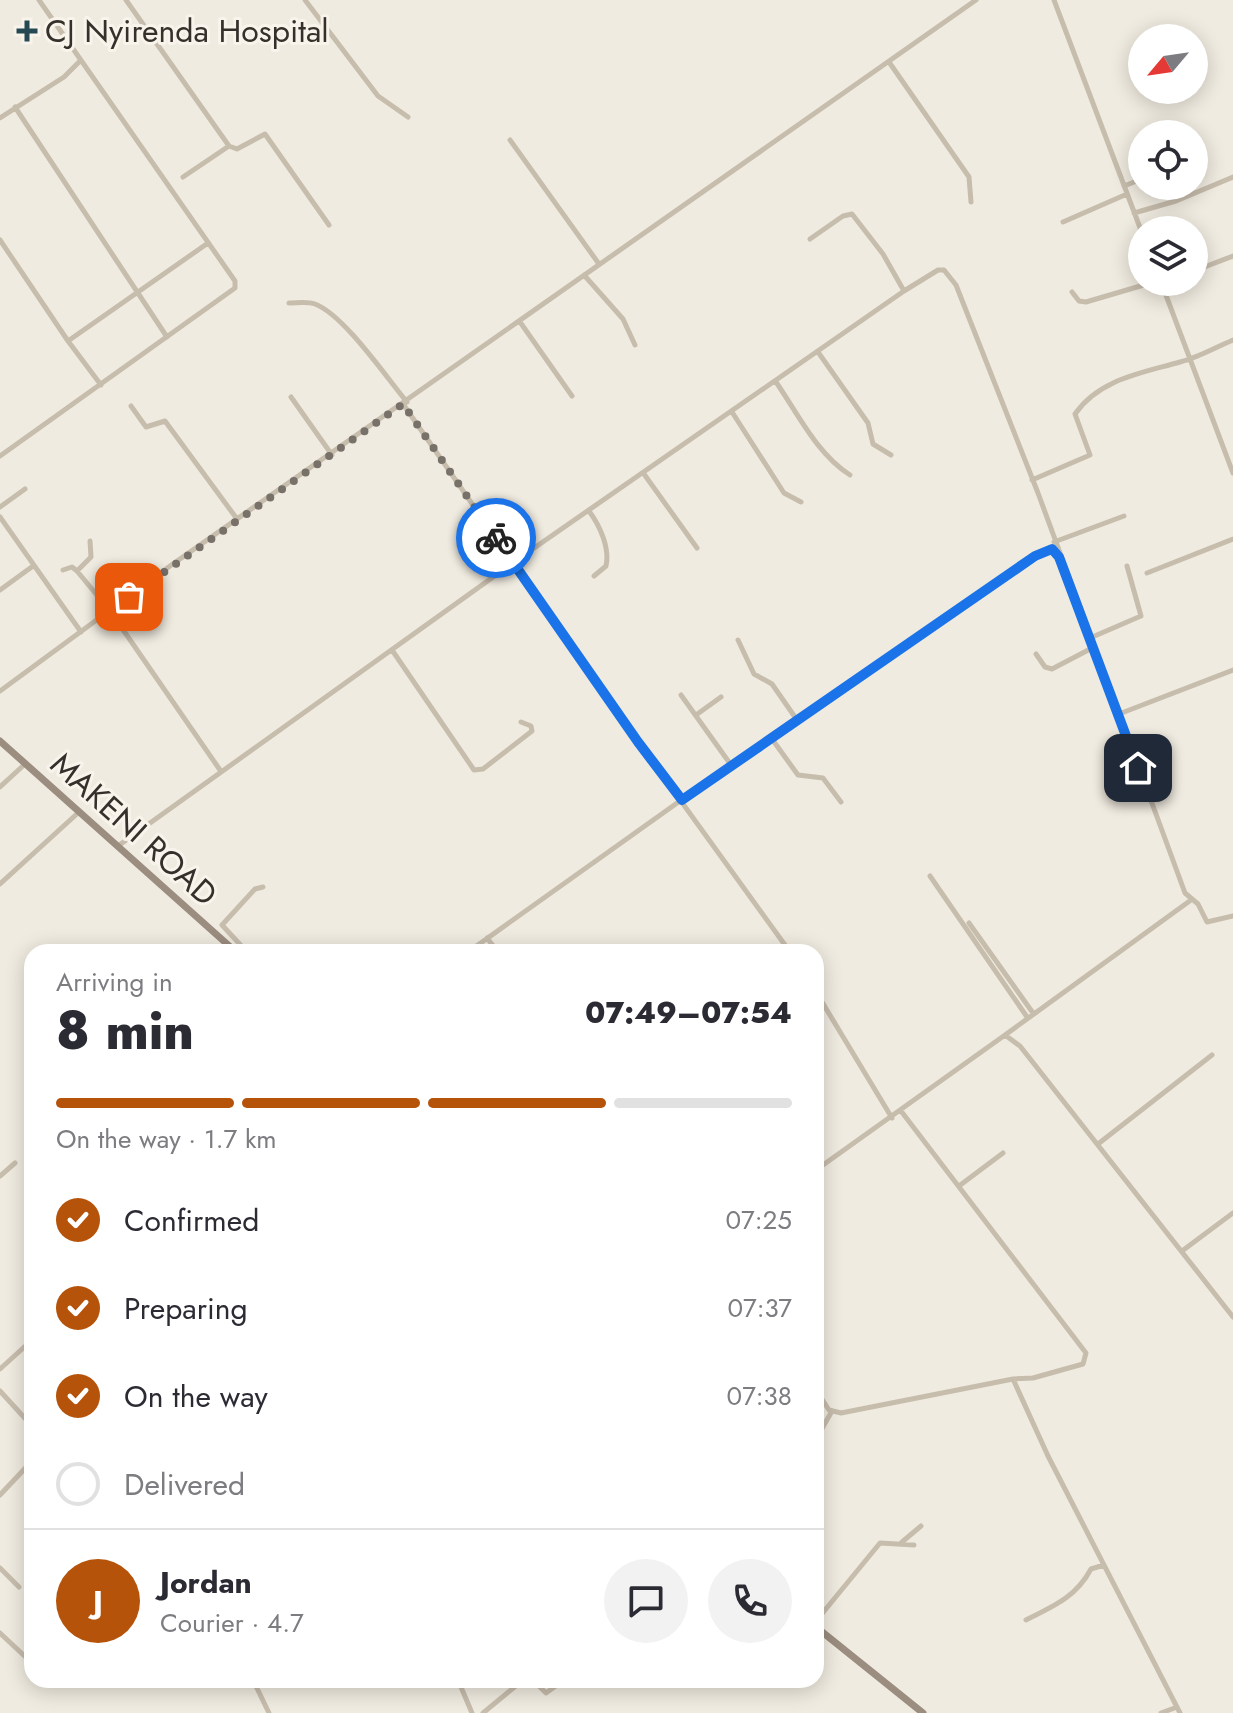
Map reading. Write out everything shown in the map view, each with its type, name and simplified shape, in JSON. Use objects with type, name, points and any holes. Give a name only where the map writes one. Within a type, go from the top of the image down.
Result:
[{"type":"main road","name":"MAKENI ROAD","points":[[0,741],[227,944]]},
{"type":"main road","points":[[824,1631],[923,1713]]},
{"type":"street","points":[[0,456],[235,288],[235,281],[39,0]]},
{"type":"street","points":[[126,0],[229,146],[236,149],[265,134],[329,225]]},
{"type":"street","points":[[305,0],[378,96],[408,117]]},
{"type":"street","points":[[0,691],[237,519],[976,0]]},
{"type":"street","points":[[1054,0],[1135,216]]},
{"type":"street","points":[[0,118],[64,77],[80,61]]},
{"type":"street","points":[[889,62],[969,177],[971,202]]},
{"type":"street","points":[[15,107],[167,337]]},
{"type":"street","points":[[510,140],[599,264]]},
{"type":"street","points":[[183,177],[229,146]]},
{"type":"street","points":[[1134,213],[1176,201],[1233,177]]},
{"type":"street","points":[[1124,186],[1128,184]]},
{"type":"street","points":[[1063,222],[1127,194]]},
{"type":"street","points":[[810,239],[843,216],[852,214],[883,254],[904,291]]},
{"type":"street","points":[[0,240],[101,385]]},
{"type":"street","points":[[68,341],[208,243]]},
{"type":"street","points":[[1208,266],[1233,256]]},
{"type":"street","points":[[117,847],[220,770],[514,562],[938,270],[951,276],[1032,480],[1185,893],[1198,904],[1207,922],[1233,916]]},
{"type":"street","points":[[584,275],[623,319],[635,345]]},
{"type":"street","points":[[1072,292],[1079,301],[1086,302],[1128,290]]},
{"type":"street","points":[[1168,296],[1233,473]]},
{"type":"street","points":[[289,303],[310,302],[322,308],[359,341],[638,742],[784,944]]},
{"type":"street","points":[[520,322],[572,396]]},
{"type":"street","points":[[1032,480],[1090,455],[1075,414],[1094,391],[1233,340]]},
{"type":"street","points":[[818,352],[868,423],[873,444],[891,455]]},
{"type":"street","points":[[776,382],[814,437],[837,465],[850,475]]},
{"type":"street","points":[[291,397],[332,455]]},
{"type":"street","points":[[131,406],[146,427],[165,421],[237,519]]},
{"type":"street","points":[[732,412],[784,493],[801,502]]},
{"type":"street","points":[[644,473],[697,548]]},
{"type":"street","points":[[0,507],[25,489]]},
{"type":"street","points":[[589,511],[600,530],[608,556],[606,566],[594,576]]},
{"type":"street","points":[[1054,542],[1124,516]]},
{"type":"street","points":[[0,517],[81,632]]},
{"type":"street","points":[[1147,573],[1233,539]]},
{"type":"street","points":[[77,571],[91,557],[90,541]]},
{"type":"street","points":[[479,944],[731,765],[1035,556],[1047,550],[1057,551]]},
{"type":"street","points":[[0,590],[33,566]]},
{"type":"street","points":[[1090,638],[1141,616],[1127,566]]},
{"type":"street","points":[[63,570],[72,567],[77,571],[110,611]]},
{"type":"street","points":[[117,621],[220,770]]},
{"type":"street","points":[[738,640],[754,674],[772,684],[797,720]]},
{"type":"street","points":[[1036,654],[1045,667],[1052,669],[1094,647]]},
{"type":"street","points":[[392,650],[474,770],[483,769],[532,731],[521,722]]},
{"type":"street","points":[[1119,714],[1233,670]]},
{"type":"street","points":[[681,695],[731,765]]},
{"type":"street","points":[[696,715],[721,697]]},
{"type":"street","points":[[772,739],[798,775],[823,778],[841,802]]},
{"type":"street","points":[[0,787],[25,764]]},
{"type":"street","points":[[0,884],[79,811]]},
{"type":"street","points":[[930,876],[1027,1017]]},
{"type":"street","points":[[240,944],[222,925],[254,890],[263,887]]},
{"type":"street","points":[[824,1165],[1191,900]]},
{"type":"street","points":[[969,923],[1033,1013]]},
{"type":"street","points":[[487,938],[492,944]]},
{"type":"street","points":[[824,1005],[892,1118]]},
{"type":"street","points":[[1005,1035],[1020,1046],[1233,1317]]},
{"type":"street","points":[[1098,1144],[1212,1055]]},
{"type":"street","points":[[824,1400],[832,1411],[841,1413],[1072,1370],[1083,1364],[1086,1353],[1004,1250],[901,1111]]},
{"type":"street","points":[[959,1186],[1003,1153]]},
{"type":"street","points":[[0,1176],[15,1163]]},
{"type":"street","points":[[1182,1251],[1233,1213]]},
{"type":"street","points":[[0,1369],[24,1347]]},
{"type":"street","points":[[1013,1379],[1178,1710],[1161,1713]]},
{"type":"street","points":[[0,1391],[24,1417]]},
{"type":"street","points":[[824,1425],[832,1411]]},
{"type":"street","points":[[0,1495],[24,1470]]},
{"type":"street","points":[[901,1542],[921,1526]]},
{"type":"street","points":[[824,1614],[878,1545],[901,1542],[914,1545]]},
{"type":"street","points":[[1026,1620],[1072,1596],[1082,1586],[1091,1569],[1104,1565]]},
{"type":"street","points":[[0,1568],[19,1587]]},
{"type":"street","points":[[0,1633],[24,1656]]},
{"type":"street","points":[[257,1688],[269,1713]]},
{"type":"street","points":[[461,1688],[472,1713]]},
{"type":"street","points":[[483,1713],[513,1688]]},
{"type":"way so far","points":[[129,597],[403,404],[496,538]]},
{"type":"place","name":"CJ Nyirenda Hospital","points":[[27,31]]},
{"type":"route","points":[[496,538],[535,590],[605,696],[682,800],[1035,556],[1052,549],[1057,551],[1138,768]]}]
